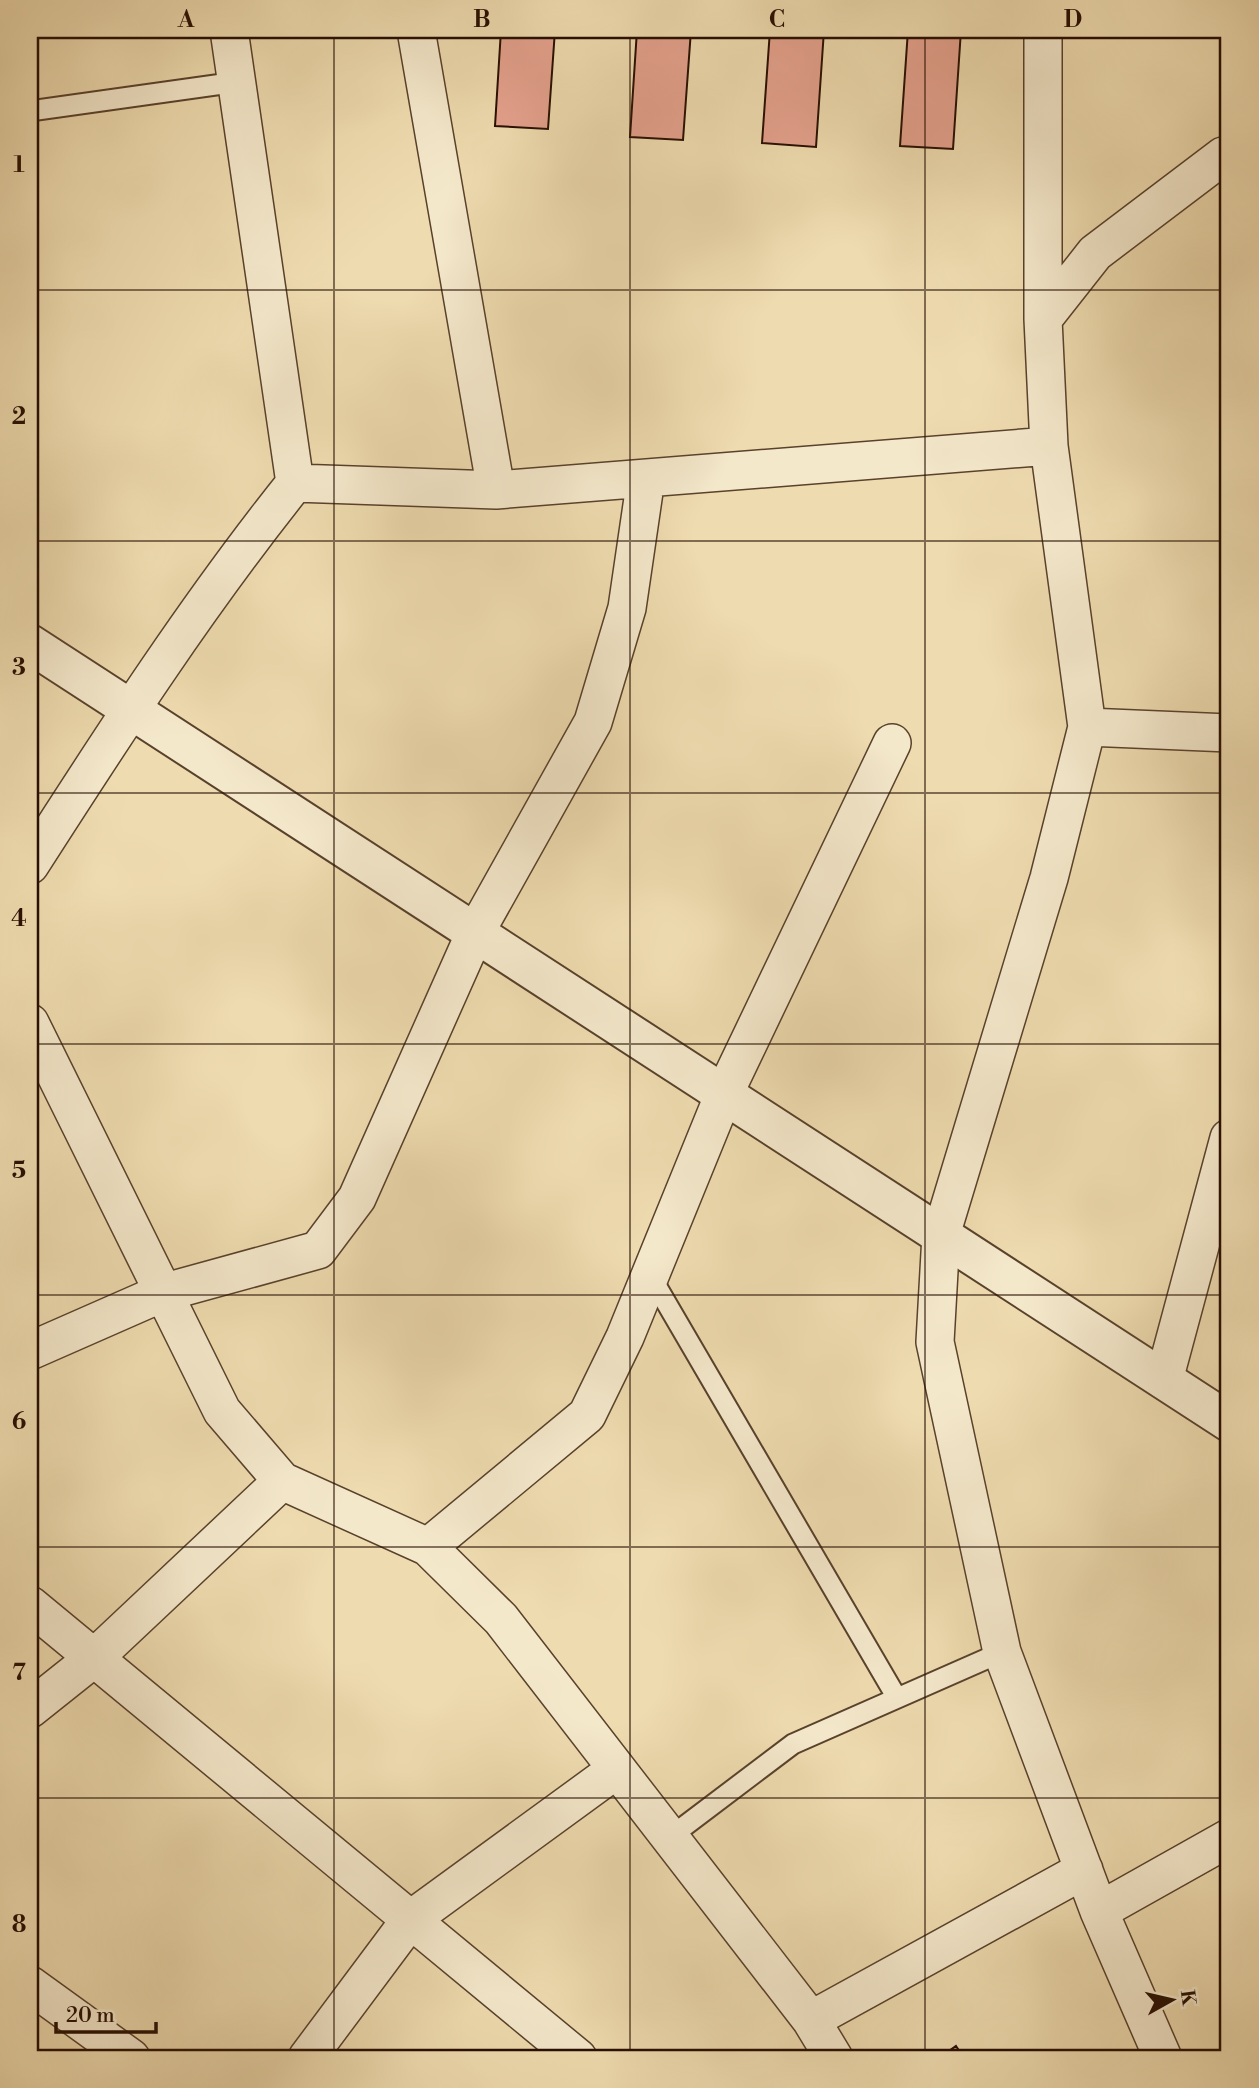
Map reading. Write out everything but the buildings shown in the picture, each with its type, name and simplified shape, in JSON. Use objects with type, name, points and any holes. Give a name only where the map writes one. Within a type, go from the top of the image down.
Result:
[{"type":"street","points":[[30,864],[130,710],[247,543],[295,483],[229,30]]},
{"type":"street","points":[[416,30],[496,490]]},
{"type":"street","points":[[1043,30],[1043,319],[1049,446],[1087,727],[1049,878],[941,1235],[935,1342],[1002,1652],[1099,1911],[1163,2058]]},
{"type":"street","points":[[1043,319],[1095,253],[1223,156],[1229,164]]},
{"type":"street","points":[[295,483],[496,490],[1049,446]]},
{"type":"street","points":[[30,1351],[162,1293],[318,1250],[357,1198],[475,933],[593,722],[627,608],[646,478]]},
{"type":"street","points":[[30,645],[1229,1422]]},
{"type":"street","points":[[1087,727],[1229,733]]},
{"type":"street","points":[[428,1547],[587,1415],[625,1336],[724,1094],[892,743]]},
{"type":"street","points":[[30,1023],[222,1411],[282,1481],[428,1547],[501,1619],[811,2020],[834,2058]]},
{"type":"street","points":[[1164,1380],[1229,1138]]},
{"type":"street","points":[[30,1709],[94,1658],[282,1481]]},
{"type":"street","points":[[30,1605],[578,2058]]},
{"type":"street","points":[[307,2058],[410,1920],[617,1769]]},
{"type":"street","points":[[1099,1911],[1229,1838]]},
{"type":"street","points":[[811,2020],[1084,1870]]},
{"type":"street","points":[[30,1985],[131,2058]]},
{"type":"lane","points":[[30,111],[237,82]]},
{"type":"lane","points":[[650,1275],[897,1698]]},
{"type":"lane","points":[[670,1837],[793,1744],[1002,1652]]}]
